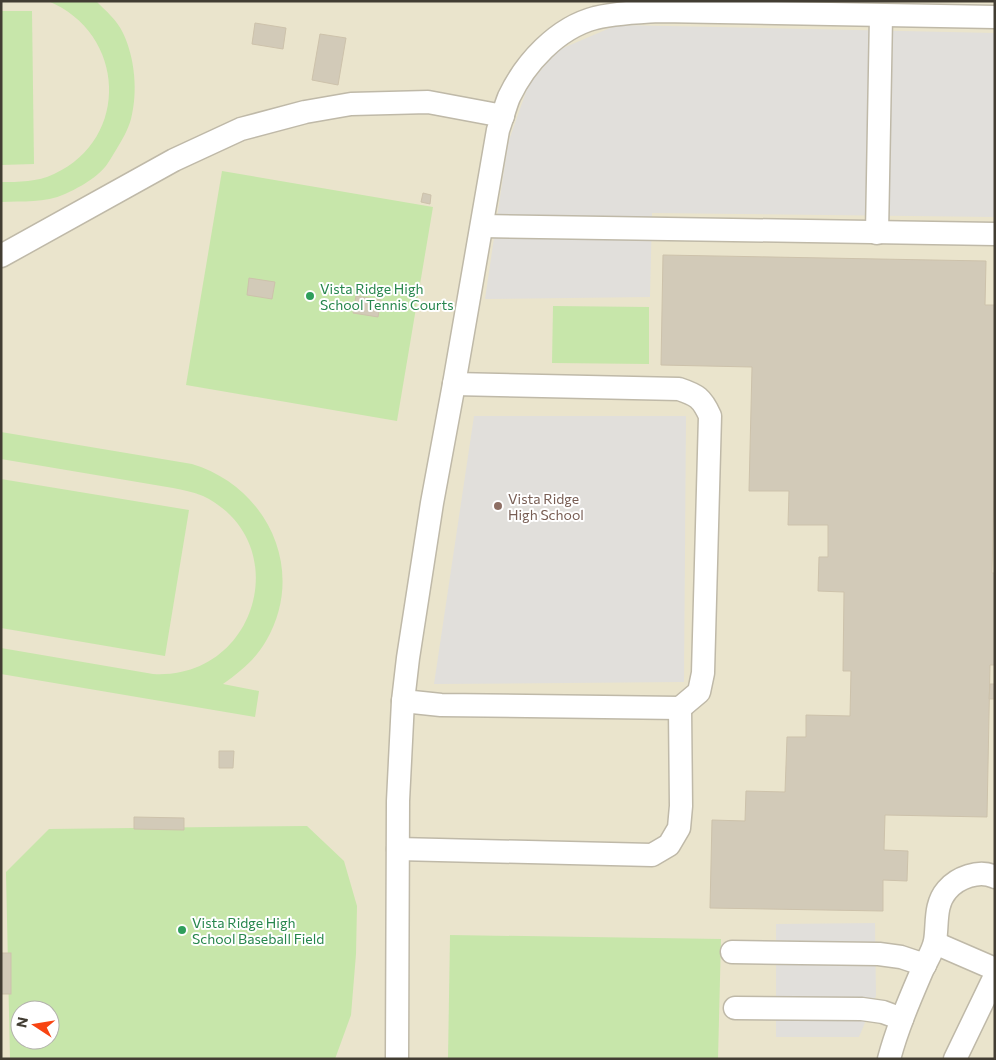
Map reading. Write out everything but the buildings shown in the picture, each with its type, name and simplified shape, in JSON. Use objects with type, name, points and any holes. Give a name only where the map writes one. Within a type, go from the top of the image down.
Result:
[{"type":"lane","points":[[397,1059],[398,849],[403,701],[408,658],[432,502],[498,130],[509,97],[525,70],[546,47],[568,29],[593,18],[621,13],[660,11],[995,17]]},
{"type":"lane","points":[[877,233],[881,16]]},
{"type":"lane","points":[[1,256],[174,160],[241,129],[305,112],[351,104],[428,102],[503,116]]},
{"type":"lane","points":[[482,226],[995,234]]},
{"type":"lane","points":[[403,701],[441,705],[680,708],[699,692],[704,674],[710,416],[704,402],[693,393],[679,389],[454,384]]},
{"type":"lane","points":[[398,849],[652,855],[669,845],[679,828],[681,806],[680,708]]},
{"type":"lane","points":[[889,1059],[902,1019],[935,943],[939,903],[947,890],[961,878],[974,874],[995,877]]},
{"type":"lane","points":[[935,943],[995,969]]},
{"type":"lane","points":[[732,952],[879,954],[901,957],[924,965]]},
{"type":"lane","points":[[955,1059],[995,976]]},
{"type":"lane","points":[[735,1008],[862,1009],[883,1012],[902,1019]]},
{"type":"shaded area","name":"Vista Ridge High School","points":[[1,1],[995,1],[995,1059],[1,1059]]},
{"type":"shaded area","points":[[617,25],[995,33],[995,217],[652,213],[650,297],[485,299],[508,143],[528,86],[556,51]]},
{"type":"shaded area","points":[[474,416],[686,416],[684,682],[434,684]]},
{"type":"shaded area","points":[[875,923],[876,996],[859,1037],[776,1037],[776,924]]},
{"type":"green space","points":[[48,1],[96,1],[118,24],[127,43],[133,64],[135,87],[131,119],[125,135],[108,163],[101,172],[87,183],[50,199],[1,202],[1,182],[28,181],[48,177],[79,158],[97,137],[107,112],[109,86],[104,61],[93,37],[74,16]]},
{"type":"green space","points":[[1,11],[32,11],[34,164],[1,165]]},
{"type":"green space","name":"Vista Ridge High School Tennis Courts","points":[[222,171],[433,207],[397,421],[186,385]]},
{"type":"green space","points":[[553,306],[649,307],[649,364],[552,363]]},
{"type":"green space","points":[[1,432],[192,464],[219,475],[241,492],[260,512],[273,535],[281,560],[282,587],[278,614],[266,641],[257,654],[223,684],[259,691],[255,717],[1,674],[1,648],[153,674],[189,670],[218,655],[239,632],[252,604],[256,574],[249,544],[232,517],[203,496],[173,488],[1,459]]},
{"type":"green space","points":[[1,479],[189,510],[165,656],[1,628]]},
{"type":"green space","name":"Vista Ridge High School Baseball Field","points":[[307,826],[344,861],[357,906],[356,954],[351,1015],[335,1059],[10,1059],[6,872],[49,829]]},
{"type":"green space","points":[[450,935],[721,939],[718,1059],[448,1059]]},
{"type":"place","name":"Vista Ridge High School Tennis Courts","points":[[310,296]]},
{"type":"place","name":"Vista Ridge High School","points":[[498,506]]},
{"type":"place","name":"Vista Ridge High School Baseball Field","points":[[182,930]]}]
